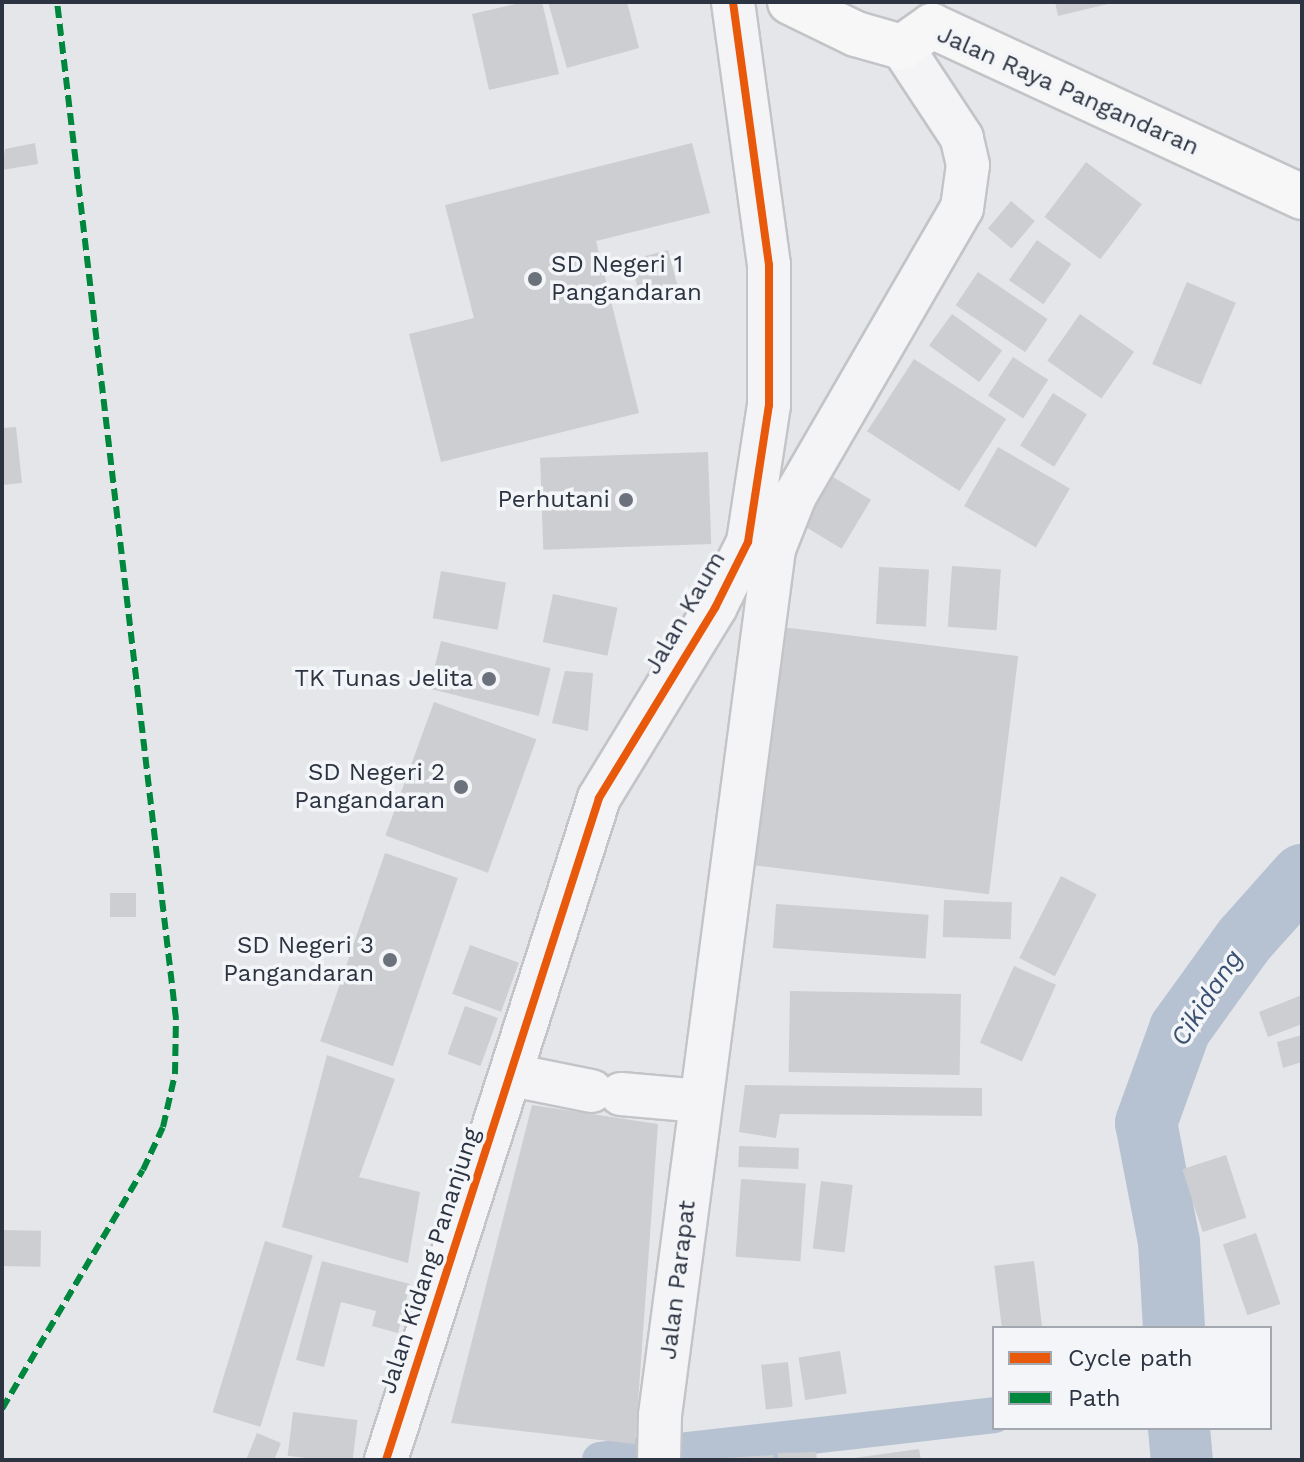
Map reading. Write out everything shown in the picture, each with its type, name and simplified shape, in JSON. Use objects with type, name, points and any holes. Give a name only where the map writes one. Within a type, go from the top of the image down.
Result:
[{"type":"highway","name":"Jalan Raya Pangandaran","points":[[790,2],[856,34],[925,25],[1302,197]]},
{"type":"street","name":"Jalan Kaum","points":[[512,1075],[599,798],[715,608],[748,542],[769,405],[769,265],[733,2]]},
{"type":"street","points":[[512,1075],[606,1092],[701,1101],[774,549],[795,496],[962,208],[968,165],[925,25]]},
{"type":"street","name":"Jalan Kidang Pananjung","points":[[386,1460],[512,1075]]},
{"type":"street","name":"Jalan Parapat","points":[[659,1460],[660,1415],[701,1101]]},
{"type":"building","points":[[524,2],[542,2],[559,74],[489,90],[472,14]]},
{"type":"building","points":[[548,2],[627,2],[639,48],[567,68]]},
{"type":"building","points":[[1055,2],[1111,2],[1112,3],[1058,16]]},
{"type":"building","points":[[35,143],[38,164],[2,170],[5,149]]},
{"type":"building","name":"SD Negeri 1 Pangandaran","points":[[692,143],[710,213],[596,241],[639,413],[441,462],[409,334],[474,318],[445,205]]},
{"type":"building","points":[[1086,162],[1142,204],[1100,259],[1044,217]]},
{"type":"building","points":[[1011,201],[1035,221],[1012,249],[988,229]]},
{"type":"building","points":[[1037,240],[1071,264],[1043,304],[1009,280]]},
{"type":"building","points":[[668,250],[680,294],[642,305],[630,260]]},
{"type":"building","points":[[978,272],[1048,319],[1025,352],[956,305]]},
{"type":"building","points":[[1187,282],[1236,303],[1201,385],[1152,364]]},
{"type":"building","points":[[952,314],[1002,350],[979,382],[929,346]]},
{"type":"building","points":[[1080,314],[1134,352],[1101,399],[1047,361]]},
{"type":"building","points":[[1013,357],[1048,380],[1023,418],[988,396]]},
{"type":"building","points":[[914,359],[1006,419],[959,491],[867,431]]},
{"type":"building","points":[[1053,393],[1087,414],[1054,467],[1020,446]]},
{"type":"building","points":[[16,427],[22,483],[2,485],[2,428]]},
{"type":"building","points":[[998,447],[1070,488],[1036,547],[964,506]]},
{"type":"building","name":"Perhutani","points":[[708,452],[711,544],[543,550],[540,458]]},
{"type":"building","points":[[823,471],[871,500],[842,549],[794,520]]},
{"type":"building","points":[[952,566],[1001,569],[997,630],[948,627]]},
{"type":"building","points":[[879,567],[929,570],[926,627],[876,624]]},
{"type":"building","points":[[441,571],[506,582],[498,630],[433,618]]},
{"type":"building","points":[[553,594],[618,608],[607,656],[543,642]]},
{"type":"building","points":[[782,627],[1018,656],[989,894],[753,865]]},
{"type":"building","name":"TK Tunas Jelita","points":[[441,641],[551,668],[539,716],[429,689]]},
{"type":"building","points":[[565,671],[593,673],[588,731],[552,723]]},
{"type":"building","name":"SD Negeri 2 Pangandaran","points":[[434,702],[536,739],[488,873],[385,835]]},
{"type":"building","name":"SD Negeri 3 Pangandaran","points":[[385,853],[458,878],[393,1066],[320,1041]]},
{"type":"building","points":[[1061,876],[1097,894],[1055,976],[1019,958]]},
{"type":"building","points":[[110,893],[136,893],[136,917],[110,917]]},
{"type":"building","points":[[944,900],[1012,902],[1011,939],[943,937]]},
{"type":"building","points":[[776,904],[929,915],[926,959],[773,948]]},
{"type":"building","points":[[470,945],[519,963],[501,1012],[452,994]]},
{"type":"building","points":[[1014,966],[1056,985],[1022,1061],[980,1043]]},
{"type":"building","points":[[790,991],[961,994],[960,1075],[789,1072]]},
{"type":"building","points":[[1302,995],[1302,1024],[1268,1037],[1259,1012]]},
{"type":"building","points":[[465,1006],[498,1018],[480,1066],[448,1054]]},
{"type":"building","points":[[1302,1035],[1302,1062],[1283,1068],[1277,1042]]},
{"type":"building","points":[[327,1055],[395,1079],[359,1177],[420,1192],[408,1263],[282,1227]]},
{"type":"building","points":[[745,1085],[982,1088],[982,1116],[780,1114],[776,1138],[739,1132]]},
{"type":"building","points":[[532,1105],[658,1124],[635,1444],[451,1423]]},
{"type":"building","points":[[739,1146],[799,1148],[798,1169],[738,1167]]},
{"type":"building","points":[[1226,1155],[1246,1218],[1203,1232],[1182,1169]]},
{"type":"building","points":[[741,1179],[806,1184],[800,1261],[736,1257]]},
{"type":"building","points":[[821,1181],[853,1185],[844,1252],[813,1248]]},
{"type":"building","points":[[2,1230],[41,1231],[40,1267],[2,1266]]},
{"type":"building","points":[[1256,1233],[1280,1304],[1247,1315],[1223,1244]]},
{"type":"building","points":[[265,1241],[313,1256],[260,1427],[213,1412]]},
{"type":"building","points":[[322,1261],[410,1284],[398,1333],[372,1326],[376,1311],[341,1302],[324,1367],[296,1360]]},
{"type":"building","points":[[1034,1261],[1042,1326],[1002,1326],[994,1266]]},
{"type":"building","points":[[840,1351],[847,1393],[805,1400],[799,1358]]},
{"type":"building","points":[[788,1362],[793,1407],[766,1410],[761,1365]]},
{"type":"building","points":[[293,1412],[358,1420],[353,1460],[288,1456]]},
{"type":"building","points":[[257,1433],[281,1443],[274,1460],[246,1460]]},
{"type":"building","points":[[919,1449],[921,1460],[854,1460],[854,1458]]},
{"type":"building","points":[[816,1452],[817,1460],[778,1460],[778,1453]]},
{"type":"building","points":[[773,1455],[773,1460],[724,1460],[724,1458]]},
{"type":"waterway","name":"Cikidang","points":[[1174,1326],[1169,1242],[1146,1123],[1180,1029],[1245,939],[1302,875]]},
{"type":"waterway","points":[[600,1460],[992,1415]]},
{"type":"waterway","name":"Cikidang","points":[[1179,1430],[1182,1460]]},
{"type":"marked path","points":[[2,1409],[143,1170],[163,1127],[175,1074],[176,1019],[57,2]]},
{"type":"cycle path","points":[[386,1460],[599,798],[715,608],[748,542],[769,405],[769,265],[733,2]]},
{"type":"place","name":"SD Negeri 1 Pangandaran","points":[[535,279]]},
{"type":"place","name":"Perhutani","points":[[626,500]]},
{"type":"place","name":"TK Tunas Jelita","points":[[489,679]]},
{"type":"place","name":"SD Negeri 2 Pangandaran","points":[[461,787]]},
{"type":"place","name":"SD Negeri 3 Pangandaran","points":[[390,960]]}]
